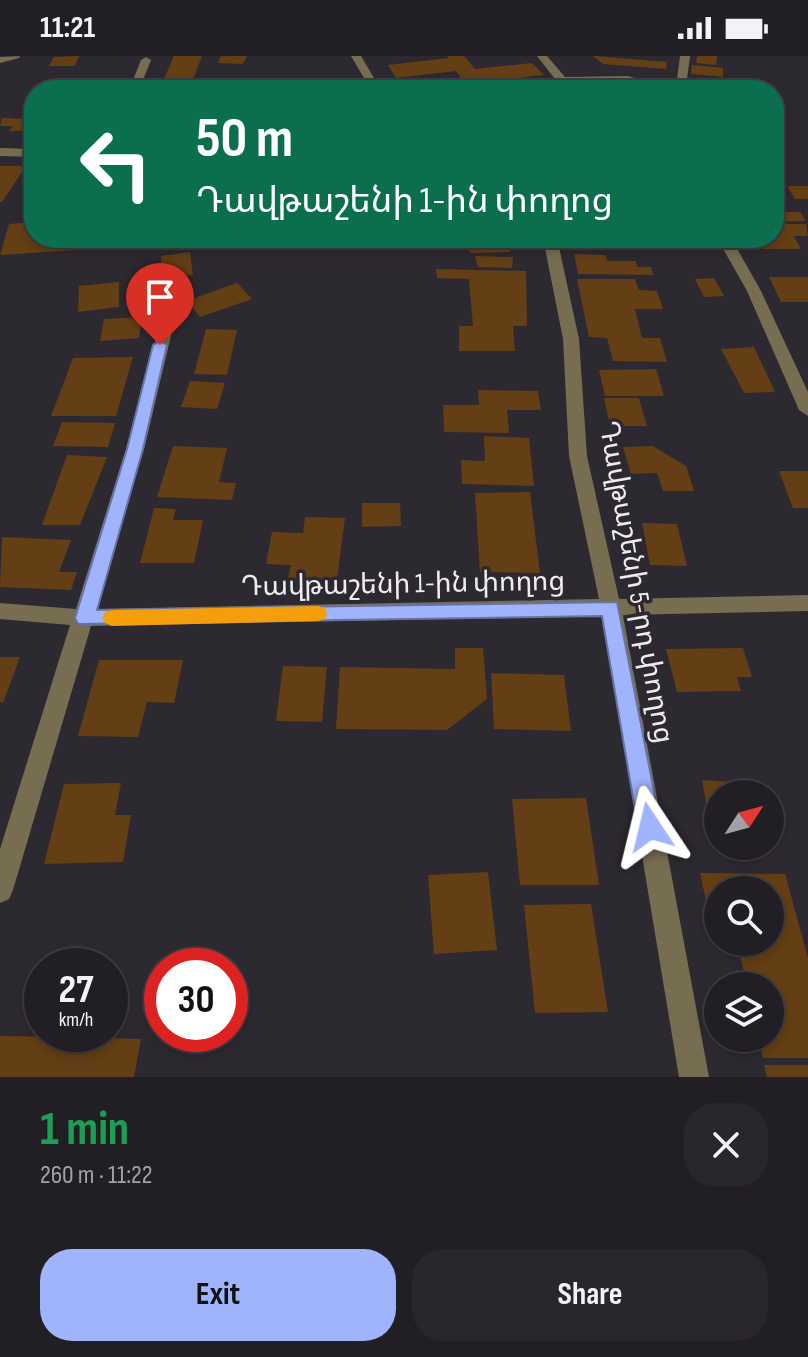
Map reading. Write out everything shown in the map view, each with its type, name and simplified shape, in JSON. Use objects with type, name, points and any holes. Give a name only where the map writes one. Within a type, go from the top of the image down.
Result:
[{"type":"street","points":[[0,60],[15,56]]},
{"type":"street","points":[[356,56],[370,80]]},
{"type":"street","points":[[542,56],[561,80]]},
{"type":"street","points":[[681,80],[685,56]]},
{"type":"street","points":[[138,80],[146,60]]},
{"type":"street","points":[[583,80],[634,80]]},
{"type":"street","points":[[0,152],[24,153]]},
{"type":"street","name":"Դավթաշենի 5-րդ փողոց","points":[[552,248],[571,339],[578,456],[611,608],[694,1077]]},
{"type":"street","points":[[730,248],[754,291],[808,410]]},
{"type":"street","points":[[0,890],[135,449],[167,319]]},
{"type":"street","name":"Դավթաշենի 1-ին փողոց","points":[[0,611],[85,618],[808,603]]},
{"type":"building","points":[[79,56],[75,66],[49,66],[54,57]]},
{"type":"building","points":[[174,56],[202,56],[193,80],[163,80]]},
{"type":"building","points":[[221,56],[247,56],[243,64],[218,63]]},
{"type":"building","points":[[447,56],[464,56],[475,69],[532,63],[544,75],[462,80],[456,71],[396,78],[388,65],[449,58]]},
{"type":"building","points":[[593,56],[667,62],[666,69],[603,64]]},
{"type":"building","points":[[697,56],[717,56],[716,65],[696,63]]},
{"type":"building","points":[[692,65],[723,68],[723,77],[691,74]]},
{"type":"building","points":[[2,118],[24,119],[21,131],[9,131],[13,126],[0,126]]},
{"type":"building","points":[[0,166],[24,166],[2,202]]},
{"type":"building","points":[[787,186],[808,186],[808,199],[795,199]]},
{"type":"building","points":[[784,212],[800,212],[806,221],[784,222]]},
{"type":"building","points":[[24,223],[24,248],[106,248],[0,255],[9,224]]},
{"type":"building","points":[[784,224],[806,224],[808,236],[794,236],[801,249],[763,249],[784,248]]},
{"type":"building","points":[[469,248],[510,248],[510,252],[470,253]]},
{"type":"building","points":[[572,248],[613,250],[572,250]]},
{"type":"building","points":[[190,252],[193,275],[163,279],[161,256]]},
{"type":"building","points":[[574,254],[606,255],[607,261],[636,261],[637,267],[651,267],[653,275],[578,274]]},
{"type":"building","points":[[475,256],[513,257],[512,268],[478,267]]},
{"type":"building","points":[[436,269],[526,271],[527,326],[513,326],[515,351],[459,351],[459,326],[473,326],[469,279],[437,278]]},
{"type":"building","points":[[769,277],[808,277],[808,302],[781,302]]},
{"type":"building","points":[[714,278],[724,296],[704,297],[695,279]]},
{"type":"building","points":[[577,279],[635,279],[639,290],[657,291],[663,309],[635,309],[642,338],[660,338],[667,362],[613,361],[607,338],[589,337]]},
{"type":"building","points":[[119,282],[119,307],[78,312],[79,286]]},
{"type":"building","points":[[237,283],[252,299],[200,317],[186,301]]},
{"type":"building","points":[[142,317],[139,338],[100,341],[104,319]]},
{"type":"building","points":[[206,329],[237,330],[227,375],[194,374]]},
{"type":"building","points":[[754,347],[775,392],[744,393],[721,349]]},
{"type":"building","points":[[133,357],[116,416],[51,416],[73,358]]},
{"type":"building","points":[[656,369],[664,396],[605,396],[599,370]]},
{"type":"building","points":[[190,381],[225,383],[217,409],[181,407]]},
{"type":"building","points":[[478,390],[538,391],[541,410],[507,410],[509,433],[444,432],[443,405],[479,405]]},
{"type":"building","points":[[604,398],[639,398],[647,426],[610,426]]},
{"type":"building","points":[[62,422],[115,423],[108,447],[53,446]]},
{"type":"building","points":[[484,436],[529,438],[534,486],[462,484],[461,460],[485,461]]},
{"type":"building","points":[[173,446],[227,448],[219,482],[236,483],[232,500],[157,497]]},
{"type":"building","points":[[653,446],[686,466],[694,491],[663,491],[657,473],[631,474],[623,447]]},
{"type":"building","points":[[67,455],[107,457],[80,525],[42,525]]},
{"type":"building","points":[[779,471],[808,471],[808,508],[793,508]]},
{"type":"building","points":[[530,492],[540,573],[480,572],[475,493]]},
{"type":"building","points":[[362,503],[400,503],[401,526],[362,527]]},
{"type":"building","points":[[154,508],[176,509],[173,520],[203,520],[194,563],[140,563]]},
{"type":"building","points":[[305,517],[345,518],[337,579],[288,578],[291,565],[266,564],[272,532],[303,533]]},
{"type":"building","points":[[642,523],[677,524],[687,566],[650,565]]},
{"type":"building","points":[[2,537],[71,540],[59,572],[77,572],[71,590],[0,587]]},
{"type":"building","points":[[455,648],[483,648],[487,699],[447,730],[336,729],[340,667],[455,669]]},
{"type":"building","points":[[743,648],[752,677],[737,677],[741,691],[677,692],[666,649]]},
{"type":"building","points":[[0,657],[20,657],[3,703],[0,702]]},
{"type":"building","points":[[99,660],[183,660],[174,703],[147,702],[138,737],[78,736]]},
{"type":"building","points":[[283,666],[327,667],[322,722],[276,721]]},
{"type":"building","points":[[491,673],[564,675],[571,731],[494,729]]},
{"type":"building","points":[[121,783],[115,815],[131,815],[123,862],[44,864],[64,784]]},
{"type":"building","points":[[586,798],[599,885],[520,885],[512,799]]},
{"type":"building","points":[[488,872],[497,950],[434,954],[428,875]]},
{"type":"building","points":[[700,873],[785,874],[808,958],[808,1058],[763,1058],[762,1052],[784,1052],[784,972],[744,972],[740,956],[784,956],[784,876],[704,876],[704,891]]},
{"type":"building","points":[[591,904],[608,1012],[535,1013],[524,905]]},
{"type":"building","points":[[0,1036],[24,1037],[24,1052],[128,1052],[128,1039],[141,1039],[134,1077],[0,1077]]},
{"type":"building","points":[[764,1065],[808,1065],[808,1077],[767,1077]]},
{"type":"slow traffic","points":[[112,618],[318,614]]},
{"type":"route","points":[[160,345],[135,449],[85,618],[611,608],[650,827]]}]
